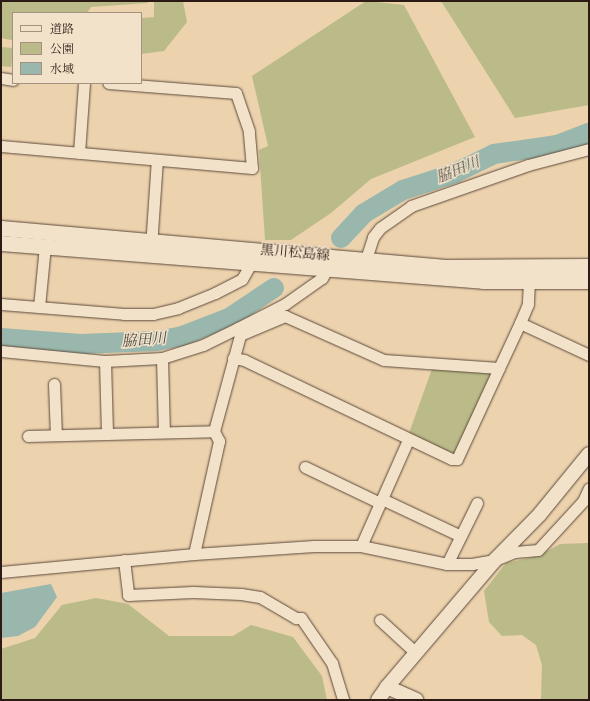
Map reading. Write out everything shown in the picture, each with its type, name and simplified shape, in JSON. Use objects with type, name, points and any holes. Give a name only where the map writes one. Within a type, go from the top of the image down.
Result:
[{"type":"main road","name":"黒川松島線","points":[[1,228],[151,247],[252,262],[327,269],[459,280],[529,282],[589,281]]},
{"type":"main road","name":"黒川松島線","points":[[1,243],[45,246],[151,247],[366,260],[445,267],[589,266]]},
{"type":"street","points":[[1,78],[12,80]]},
{"type":"street","points":[[79,153],[84,84]]},
{"type":"street","points":[[1,146],[252,168],[249,131],[236,93],[121,84]]},
{"type":"street","points":[[366,260],[373,237],[380,228],[411,206],[528,165],[589,149]]},
{"type":"street","points":[[151,247],[158,160]]},
{"type":"street","points":[[39,307],[45,246]]},
{"type":"street","points":[[1,304],[153,314],[178,308],[215,293],[242,279],[252,262]]},
{"type":"street","points":[[194,554],[219,442],[214,431],[239,331],[285,304],[322,278],[327,269]]},
{"type":"street","points":[[233,358],[244,360],[408,440],[457,459],[528,304],[529,282]]},
{"type":"street","points":[[1,351],[105,361],[162,358],[203,346],[239,331],[285,316],[384,360],[499,368]]},
{"type":"street","points":[[520,323],[589,354]]},
{"type":"street","points":[[162,358],[164,432]]},
{"type":"street","points":[[105,361],[107,434]]},
{"type":"street","points":[[54,384],[56,435]]},
{"type":"street","points":[[28,436],[214,431]]},
{"type":"street","points":[[361,546],[408,440]]},
{"type":"street","points":[[378,700],[386,687],[495,560],[540,514],[589,454]]},
{"type":"street","points":[[305,467],[461,536]]},
{"type":"street","points":[[1,572],[194,554],[361,546],[447,564],[472,564],[495,560],[515,552],[538,550],[583,501],[589,488]]},
{"type":"street","points":[[447,564],[477,503]]},
{"type":"street","points":[[124,560],[128,595],[193,592],[241,594],[260,598],[296,618],[301,618],[332,663],[343,700]]},
{"type":"street","points":[[380,620],[416,653]]},
{"type":"street","points":[[386,687],[416,700]]},
{"type":"green space","points":[[1,1],[147,1],[148,3],[91,7],[88,12],[12,12],[12,40],[1,38]]},
{"type":"green space","points":[[154,1],[183,1],[187,22],[164,51],[142,54],[142,18],[154,17]]},
{"type":"green space","points":[[366,1],[404,5],[475,137],[371,179],[331,213],[291,240],[265,240],[259,150],[268,146],[252,76]]},
{"type":"green space","points":[[441,1],[589,1],[589,105],[515,118]]},
{"type":"green space","points":[[1,47],[12,48],[11,67],[1,66]]},
{"type":"green space","points":[[432,369],[493,372],[455,455],[408,436]]},
{"type":"green space","points":[[589,543],[589,700],[541,700],[542,665],[536,645],[522,635],[502,636],[489,622],[484,591],[506,563],[538,556],[560,544]]},
{"type":"green space","points":[[96,598],[128,604],[169,636],[233,636],[251,625],[293,637],[322,676],[327,700],[1,700],[1,649],[35,638],[62,605]]},
{"type":"water","points":[[51,584],[57,597],[35,627],[18,636],[1,638],[1,593]]},
{"type":"waterway","name":"脇田川","points":[[341,238],[363,214],[403,190],[455,173],[494,154],[557,145],[589,133]]},
{"type":"waterway","name":"脇田川","points":[[1,338],[81,344],[157,341],[182,336],[229,318],[274,288]]}]
